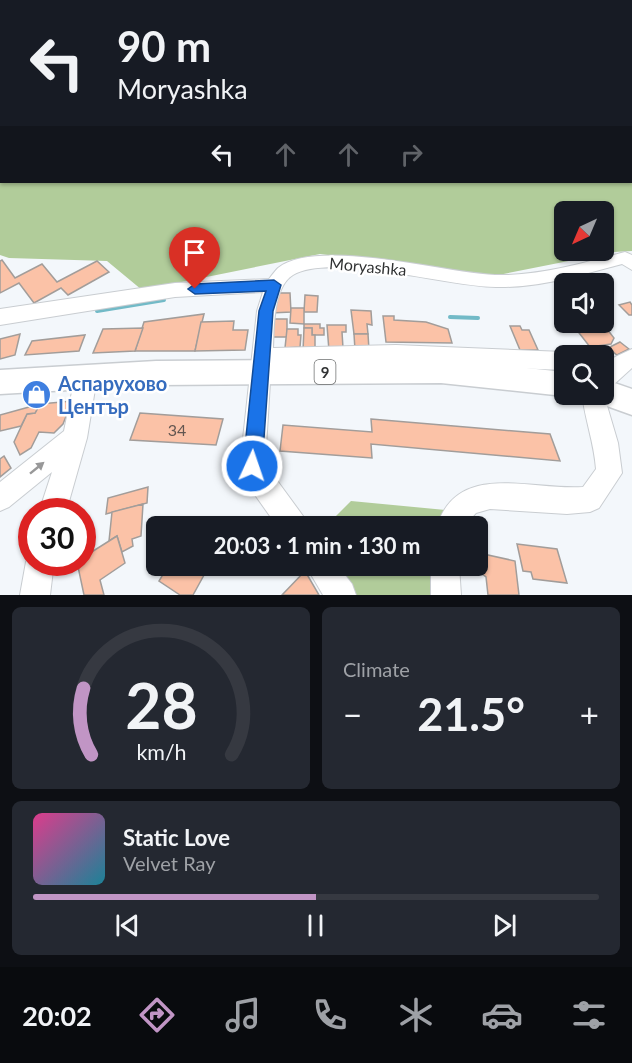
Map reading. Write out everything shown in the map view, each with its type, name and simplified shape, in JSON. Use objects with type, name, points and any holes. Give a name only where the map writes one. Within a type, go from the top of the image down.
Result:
[{"type":"main road","name":"9","points":[[0,382],[261,364],[441,371],[554,383]]},
{"type":"main road","points":[[614,396],[632,402]]},
{"type":"street","name":"Moryashka","points":[[274,285],[286,271],[308,264],[327,262],[384,266],[495,281],[552,275],[625,258],[632,264]]},
{"type":"street","points":[[0,317],[175,290],[274,285],[266,311],[252,466],[285,516]]},
{"type":"street","points":[[261,364],[396,354],[554,361]]},
{"type":"street","points":[[56,498],[75,438],[86,377]]},
{"type":"street","points":[[454,516],[456,511],[473,500],[485,496],[502,495],[564,501],[590,499],[609,472],[606,443],[594,405]]},
{"type":"street","points":[[0,498],[75,438]]},
{"type":"street","points":[[35,595],[38,576]]},
{"type":"street","points":[[327,576],[341,595]]},
{"type":"street","points":[[445,576],[446,595]]},
{"type":"green space","points":[[0,183],[632,183],[632,251],[614,252],[614,201],[554,201],[554,261],[569,261],[493,276],[320,254],[142,290],[107,261],[9,258],[0,255]]},
{"type":"green space","points":[[351,501],[456,511],[454,516],[336,516]]},
{"type":"green space","points":[[327,576],[445,576],[446,595],[341,595]]},
{"type":"building","points":[[2,260],[15,278],[42,264],[57,282],[97,261],[109,272],[68,295],[61,288],[34,303],[19,283],[0,293],[0,261]]},
{"type":"building","points":[[275,293],[290,293],[291,312],[271,313]]},
{"type":"building","points":[[305,295],[318,296],[317,312],[304,312]]},
{"type":"building","points":[[630,302],[632,315],[629,315],[619,305]]},
{"type":"building","points":[[291,308],[304,308],[304,324],[290,323]]},
{"type":"building","points":[[351,310],[371,311],[372,325],[367,324],[368,334],[354,334]]},
{"type":"building","points":[[204,314],[195,351],[135,351],[144,322]]},
{"type":"building","points":[[383,316],[394,316],[394,320],[426,322],[448,329],[452,343],[386,342]]},
{"type":"building","points":[[272,319],[287,319],[287,337],[272,337]]},
{"type":"building","points":[[234,321],[233,330],[248,330],[245,350],[195,351],[201,322]]},
{"type":"building","points":[[304,324],[320,324],[320,328],[324,328],[324,335],[312,335],[312,328],[304,328]]},
{"type":"building","points":[[327,325],[346,325],[346,332],[342,332],[343,348],[329,351]]},
{"type":"building","points":[[510,326],[520,326],[522,330],[529,330],[538,350],[520,350]]},
{"type":"building","points":[[143,328],[135,351],[93,353],[103,329]]},
{"type":"building","points":[[304,328],[312,328],[312,335],[315,335],[315,351],[303,351]]},
{"type":"building","points":[[287,329],[298,329],[298,335],[301,335],[300,347],[285,348]]},
{"type":"building","points":[[579,333],[610,333],[614,338],[611,344],[588,345]]},
{"type":"building","points":[[20,334],[15,355],[0,359],[0,339]]},
{"type":"building","points":[[354,334],[368,334],[369,350],[355,350]]},
{"type":"building","points":[[85,335],[79,351],[25,355],[32,341]]},
{"type":"building","points":[[620,342],[629,349],[617,355],[614,353],[614,345]]},
{"type":"building","points":[[72,401],[63,424],[54,433],[39,432],[31,448],[20,455],[14,442],[27,414],[35,413],[40,404]]},
{"type":"building","points":[[40,404],[35,413],[27,414],[21,426],[0,431],[0,415]]},
{"type":"building","points":[[140,413],[223,419],[216,445],[130,440]]},
{"type":"building","points":[[371,419],[550,434],[560,461],[371,444],[372,458],[280,451],[283,425],[372,432]]},
{"type":"building","points":[[4,456],[11,468],[0,477],[0,459]]},
{"type":"building","points":[[148,487],[147,503],[106,514],[108,498]]},
{"type":"building","points":[[143,504],[141,536],[132,539],[133,546],[122,552],[117,536],[109,541],[112,512]]},
{"type":"building","points":[[117,536],[125,563],[100,580],[104,595],[84,595],[80,576],[96,576],[96,549]]},
{"type":"building","points":[[517,544],[557,549],[567,583],[533,579],[531,572],[523,571]]},
{"type":"building","points":[[488,555],[515,561],[519,595],[488,595],[486,577],[488,576]]},
{"type":"building","points":[[162,576],[203,576],[193,595],[180,595],[159,581]]},
{"type":"building","points":[[300,576],[308,576],[319,595],[282,595]]},
{"type":"waterway","points":[[97,311],[164,300]]},
{"type":"waterway","points":[[450,317],[478,318]]},
{"type":"place","name":"Аспарухово Център","points":[[37,394]]},
{"type":"route","points":[[195,289],[274,285],[266,311],[252,466]]}]
